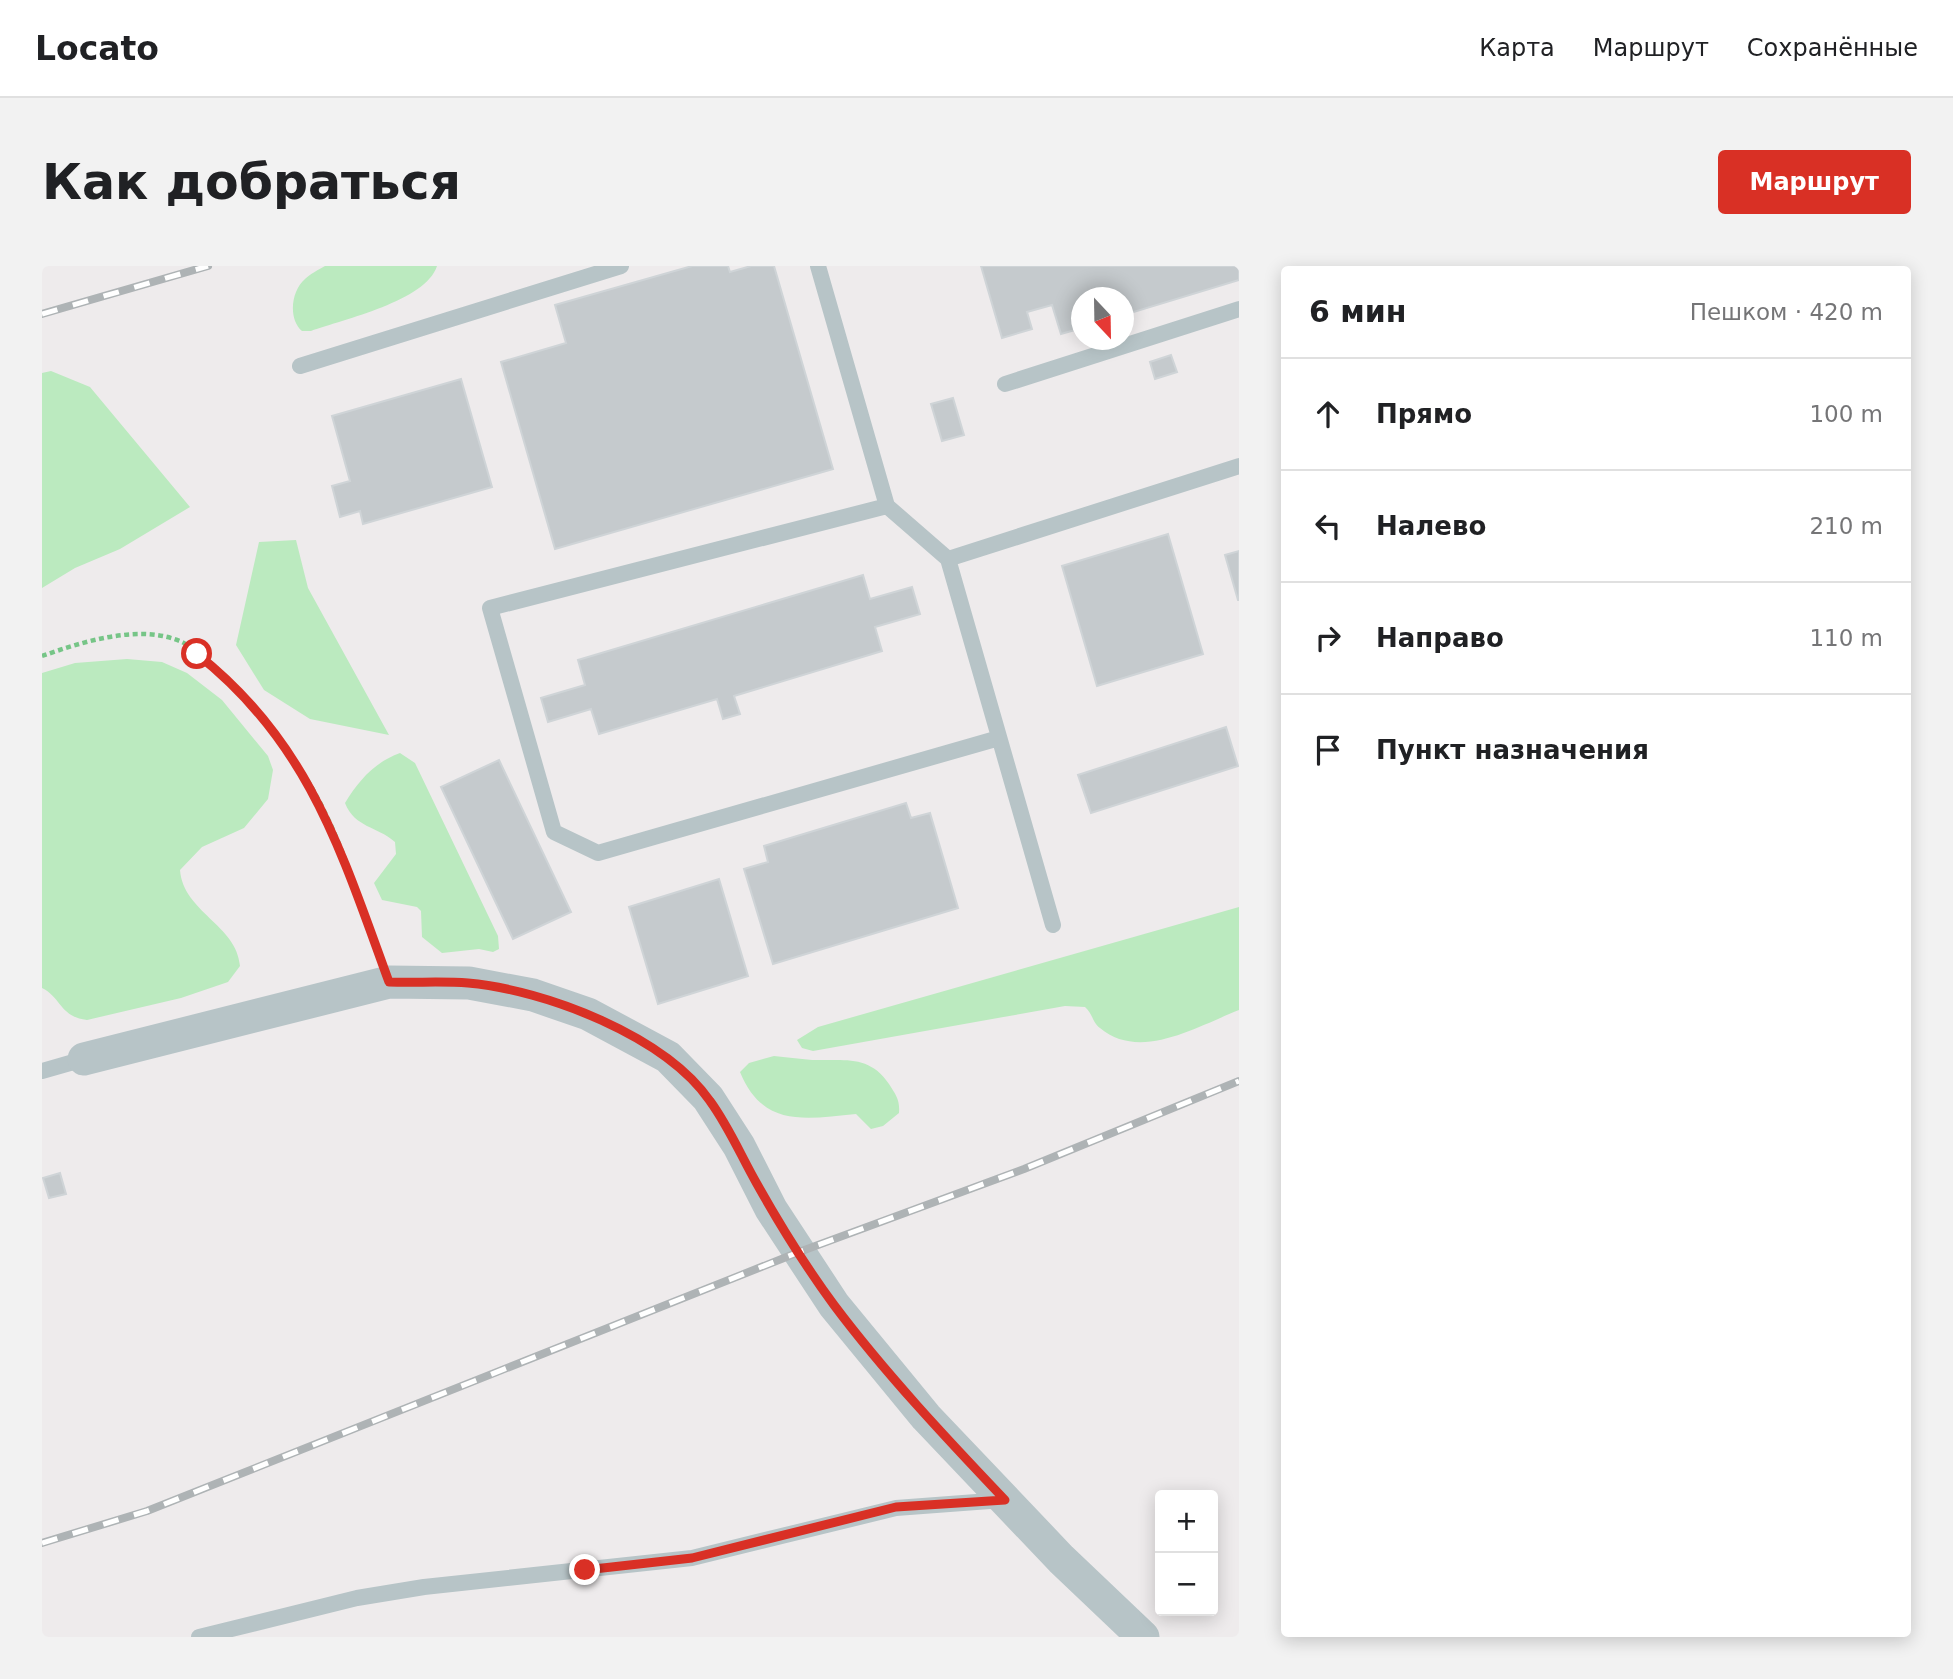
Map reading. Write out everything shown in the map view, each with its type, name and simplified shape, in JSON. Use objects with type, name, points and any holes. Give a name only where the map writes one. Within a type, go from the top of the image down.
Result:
[{"type":"street","points":[[84,1059],[389,982],[469,983],[533,995],[588,1014],[668,1057],[709,1098],[739,1146],[771,1209],[834,1305],[926,1417],[1060,1559],[1143,1637]]},
{"type":"lane","points":[[300,366],[621,266]]},
{"type":"lane","points":[[818,266],[887,506],[948,559],[1053,925]]},
{"type":"lane","points":[[1005,384],[1239,309]]},
{"type":"lane","points":[[948,559],[1239,466]]},
{"type":"lane","points":[[887,506],[489,608],[554,832],[598,853],[999,738]]},
{"type":"lane","points":[[42,1071],[84,1059]]},
{"type":"lane","points":[[199,1637],[357,1598],[424,1587],[692,1558],[896,1507],[1005,1500]]},
{"type":"path","points":[[42,656],[71,646],[121,635],[154,635],[182,642],[227,678],[278,738],[317,796],[347,862],[389,982]]},
{"type":"green space","points":[[325,266],[437,266],[430,278],[401,299],[311,331],[302,331],[293,312],[294,298],[300,284]]},
{"type":"green space","points":[[51,371],[90,387],[190,507],[120,549],[75,568],[42,588],[42,373]]},
{"type":"green space","points":[[296,540],[308,588],[389,735],[310,719],[264,690],[236,645],[259,542]]},
{"type":"green space","points":[[127,659],[162,662],[187,673],[222,700],[268,756],[273,770],[268,799],[244,828],[202,847],[180,870],[183,885],[190,897],[230,940],[237,952],[240,966],[228,982],[181,998],[87,1020],[71,1015],[42,988],[42,673],[75,663]]},
{"type":"green space","points":[[400,753],[415,763],[498,936],[499,949],[493,952],[479,949],[442,953],[422,937],[421,911],[417,907],[382,900],[374,883],[396,854],[395,842],[360,822],[345,803],[368,773],[383,761]]},
{"type":"green space","points":[[1239,907],[1239,1010],[1169,1038],[1133,1042],[1116,1038],[1097,1026],[1085,1007],[1065,1006],[813,1051],[802,1048],[797,1040],[818,1027]]},
{"type":"green space","points":[[774,1056],[864,1063],[881,1074],[889,1084],[897,1098],[899,1113],[883,1126],[871,1129],[856,1114],[803,1118],[773,1111],[749,1090],[740,1072],[749,1063]]},
{"type":"building","points":[[692,266],[728,266],[730,272],[751,266],[774,266],[833,469],[555,549],[501,362],[566,343],[555,305]]},
{"type":"building","points":[[981,266],[1239,266],[1239,280],[1134,312],[1134,287],[1071,287],[1071,331],[1061,334],[1052,305],[1027,312],[1032,329],[1002,338]]},
{"type":"building","points":[[1171,355],[1177,372],[1155,379],[1150,362]]},
{"type":"building","points":[[461,379],[492,487],[363,524],[360,511],[340,517],[332,486],[350,481],[332,416]]},
{"type":"building","points":[[953,398],[964,435],[942,441],[931,404]]},
{"type":"building","points":[[1168,534],[1203,654],[1097,686],[1062,566]]},
{"type":"building","points":[[1239,551],[1239,600],[1238,600],[1225,555]]},
{"type":"building","points":[[863,575],[870,599],[912,587],[920,614],[875,627],[882,651],[734,696],[740,714],[723,719],[717,699],[599,734],[591,709],[548,722],[541,698],[585,685],[578,660]]},
{"type":"building","points":[[1226,727],[1238,766],[1091,813],[1078,775]]},
{"type":"building","points":[[499,760],[571,912],[513,939],[441,787]]},
{"type":"building","points":[[906,803],[911,818],[930,813],[958,908],[773,964],[744,869],[768,862],[764,846]]},
{"type":"building","points":[[719,879],[748,976],[658,1004],[629,907]]},
{"type":"building","points":[[60,1173],[66,1194],[49,1198],[43,1178]]},
{"type":"railway","points":[[42,314],[208,266]]},
{"type":"railway","points":[[42,1543],[147,1511],[799,1252],[1024,1169],[1239,1081]]},
{"type":"route","points":[[197,654],[227,678],[278,738],[317,796],[347,862],[389,982],[469,983],[533,995],[588,1014],[668,1057],[709,1098],[739,1146],[771,1209],[834,1305],[914,1399],[926,1417],[1005,1500],[896,1507],[692,1558],[585,1570]]}]
